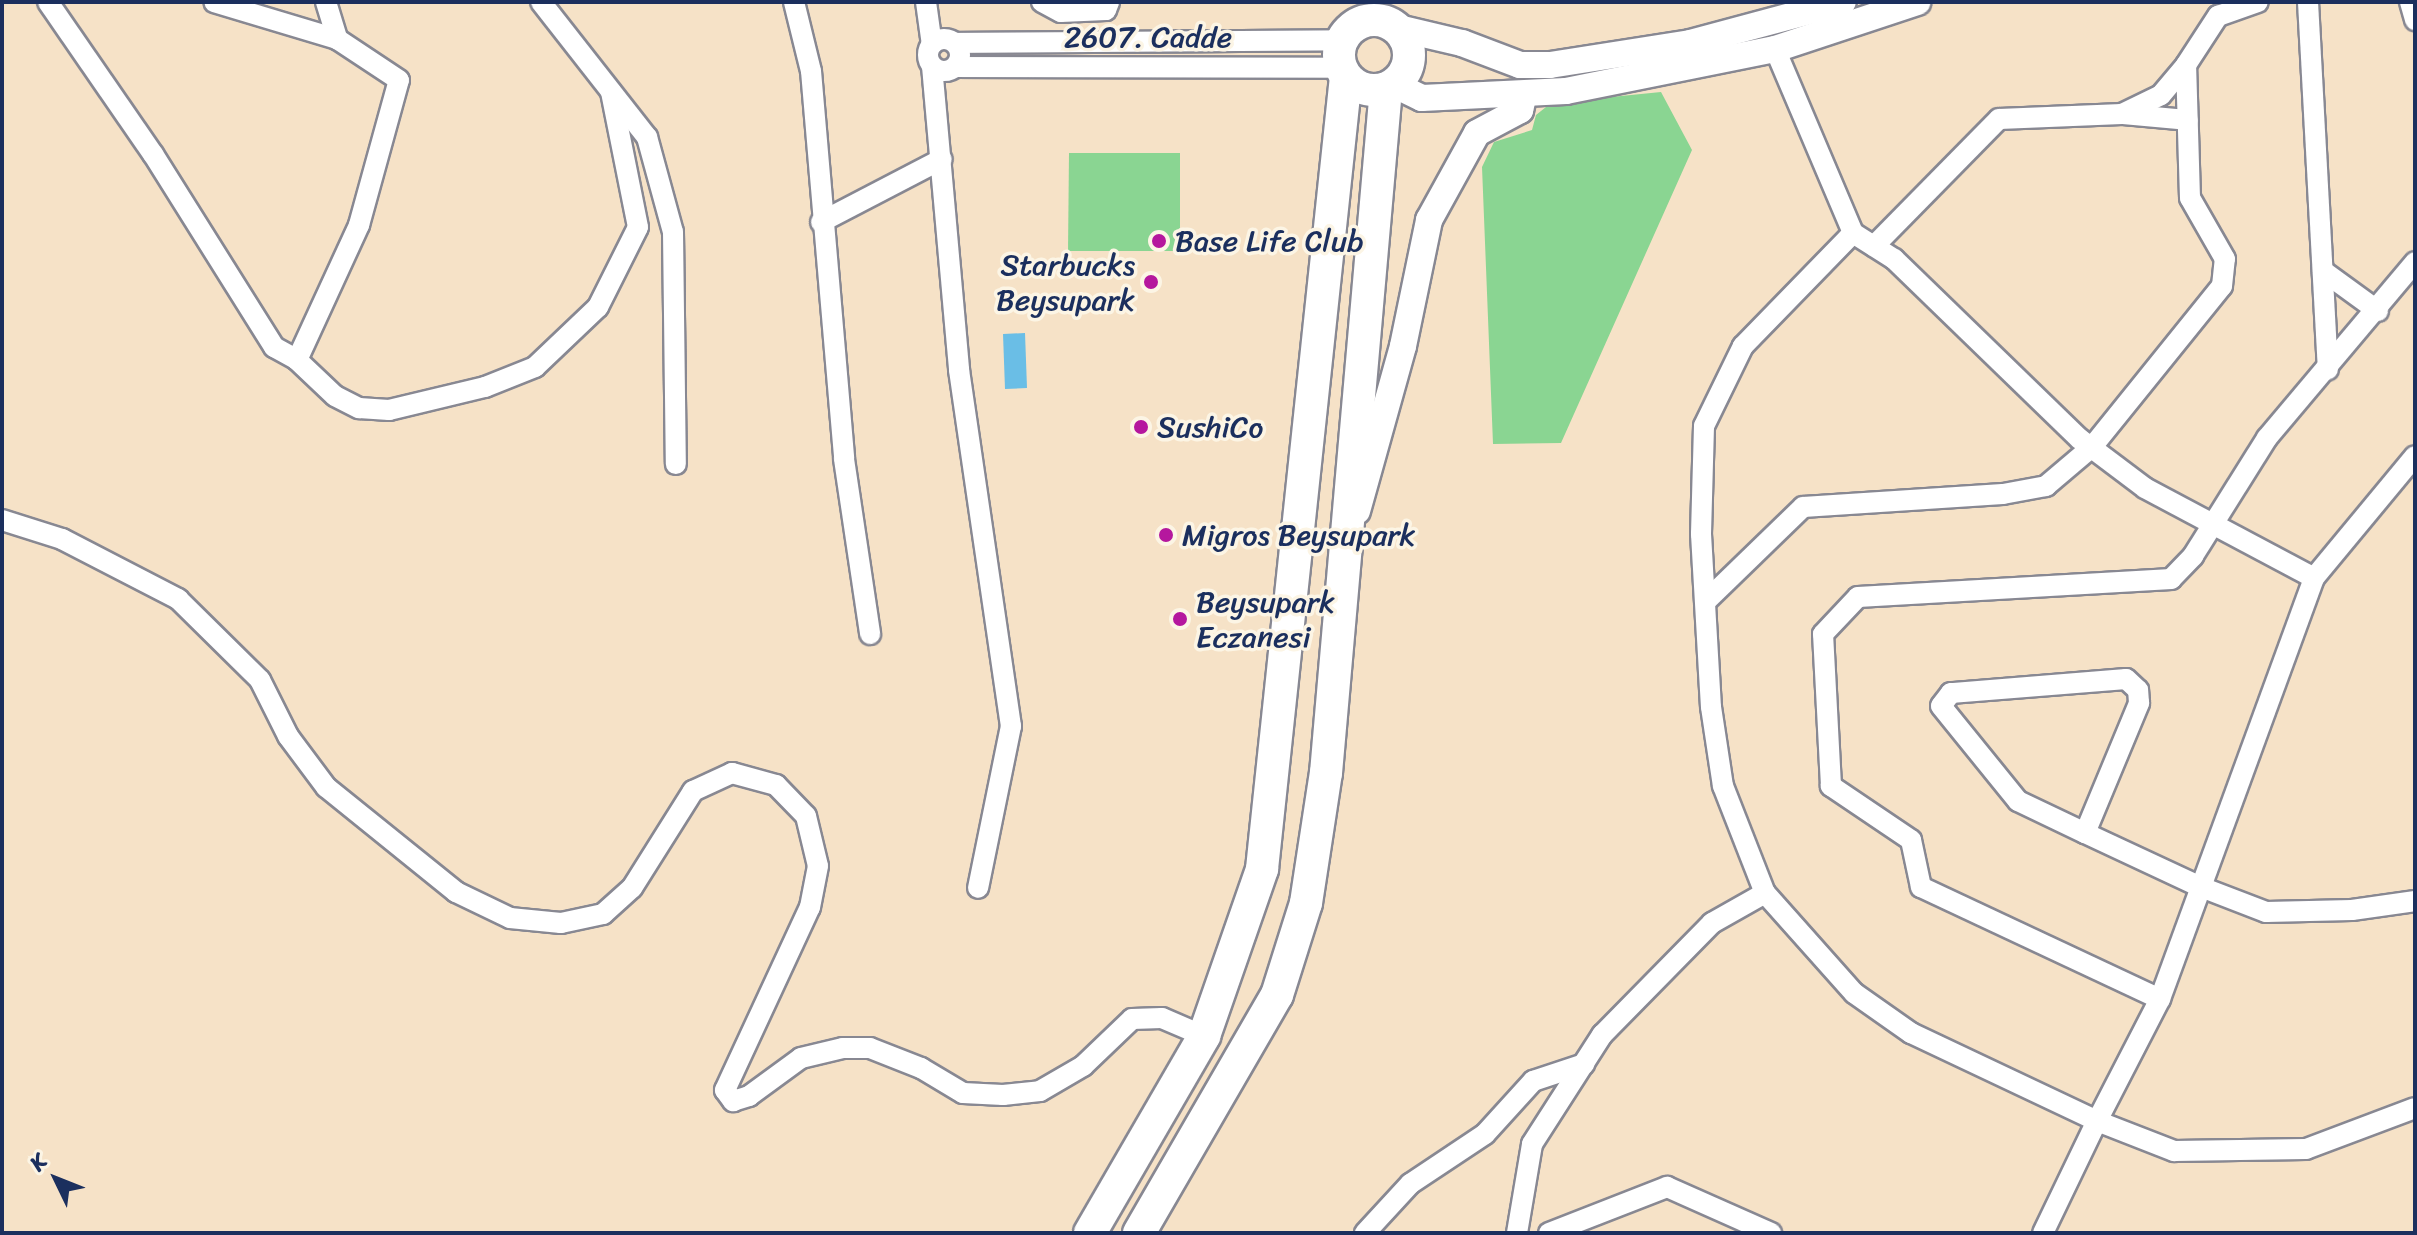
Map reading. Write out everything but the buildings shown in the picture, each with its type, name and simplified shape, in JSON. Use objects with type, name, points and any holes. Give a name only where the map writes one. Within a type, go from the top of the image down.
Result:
[{"type":"main road","points":[[1090,1233],[1204,1036],[1262,869],[1345,44],[1366,20],[1392,17],[1408,61],[1389,86],[1341,556],[1326,773],[1306,903],[1277,995],[1139,1233]]},
{"type":"main road","points":[[1345,44],[1365,89],[1389,86]]},
{"type":"street","points":[[48,2],[153,154],[274,347],[297,360],[335,396],[359,408],[389,410],[485,387],[535,367],[598,307],[638,227],[611,92]]},
{"type":"street","points":[[214,2],[337,39],[399,80],[359,225],[297,360]]},
{"type":"street","points":[[326,2],[337,39]]},
{"type":"street","points":[[541,2],[647,137],[673,232],[676,464]]},
{"type":"street","points":[[794,2],[811,71],[821,222],[844,459],[870,634]]},
{"type":"street","points":[[1042,2],[1061,12],[1106,10],[1109,2]]},
{"type":"street","points":[[1392,17],[1533,65],[1770,38],[1843,2]]},
{"type":"street","points":[[1389,86],[1422,98],[1566,91],[1917,2]]},
{"type":"street","points":[[2122,114],[2161,95],[2186,65],[2218,16],[2258,2]]},
{"type":"street","points":[[2308,2],[2328,369]]},
{"type":"street","points":[[2410,2],[2415,20]]},
{"type":"street","points":[[927,5],[943,23],[945,68],[939,100],[959,370],[1011,726],[978,888]]},
{"type":"street","points":[[1770,38],[1853,233],[1894,259],[2092,447],[2145,488],[2314,578]]},
{"type":"street","points":[[1188,41],[1189,67]]},
{"type":"street","points":[[944,42],[961,57],[945,68]]},
{"type":"street","name":"2607. Cadde","points":[[944,42],[1345,44]]},
{"type":"street","name":"2607. Cadde","points":[[945,68],[1189,67],[1345,44]]},
{"type":"street","points":[[1706,601],[1803,507],[2003,494],[2046,486],[2092,447],[2222,286],[2225,259],[2190,198],[2186,65]]},
{"type":"street","points":[[1341,556],[1374,461],[1429,220],[1477,133],[1520,110],[1524,94]]},
{"type":"street","points":[[1874,246],[1999,119],[2122,114],[2188,120]]},
{"type":"street","points":[[821,222],[942,159]]},
{"type":"street","points":[[1853,233],[1743,346],[1714,398],[1700,455],[1711,707],[1723,786],[1765,893],[1854,993],[1900,1025],[1978,1068],[2097,1121],[2174,1151],[2306,1149],[2415,1108]]},
{"type":"street","points":[[2160,999],[1921,887],[1911,840],[1831,786],[1823,634],[1858,597],[2171,579],[2211,525],[2267,438],[2378,311],[2415,262]]},
{"type":"street","points":[[2323,271],[2378,311]]},
{"type":"street","points":[[2039,1231],[2160,999],[2314,578],[2415,456]]},
{"type":"street","points":[[2,520],[62,539],[178,599],[260,680],[288,736],[326,787],[456,892],[510,918],[561,923],[603,914],[632,888],[693,791],[732,773],[776,785],[806,816],[818,866],[810,907],[725,1090],[733,1101],[749,1096],[801,1058],[843,1048],[870,1048],[921,1068],[963,1093],[1003,1095],[1040,1091],[1083,1066],[1132,1019],[1162,1018],[1204,1036]]},
{"type":"street","points":[[2085,833],[2139,703],[2138,690],[2126,679],[1951,693],[1941,706],[2018,801],[2085,833],[2201,887],[2266,912],[2352,910],[2415,901]]},
{"type":"street","points":[[1517,1233],[1532,1144],[1602,1035],[1712,923],[1765,893]]},
{"type":"street","points":[[1365,1233],[1410,1184],[1485,1134],[1533,1081],[1584,1064]]},
{"type":"street","points":[[1549,1233],[1667,1187],[1771,1233]]},
{"type":"green space","points":[[1661,92],[1692,150],[1561,443],[1493,444],[1482,167],[1494,142],[1532,130],[1536,115],[1551,103]]},
{"type":"green space","points":[[1069,153],[1180,153],[1180,251],[1068,251]]},
{"type":"water","points":[[1025,333],[1027,388],[1005,389],[1003,334]]},
{"type":"place","name":"Base Life Club","points":[[1159,241]]},
{"type":"place","name":"Starbucks Beysupark","points":[[1151,282]]},
{"type":"place","name":"SushiCo","points":[[1141,427]]},
{"type":"place","name":"Migros Beysupark","points":[[1166,535]]},
{"type":"place","name":"Beysupark Eczanesi","points":[[1180,619]]}]
